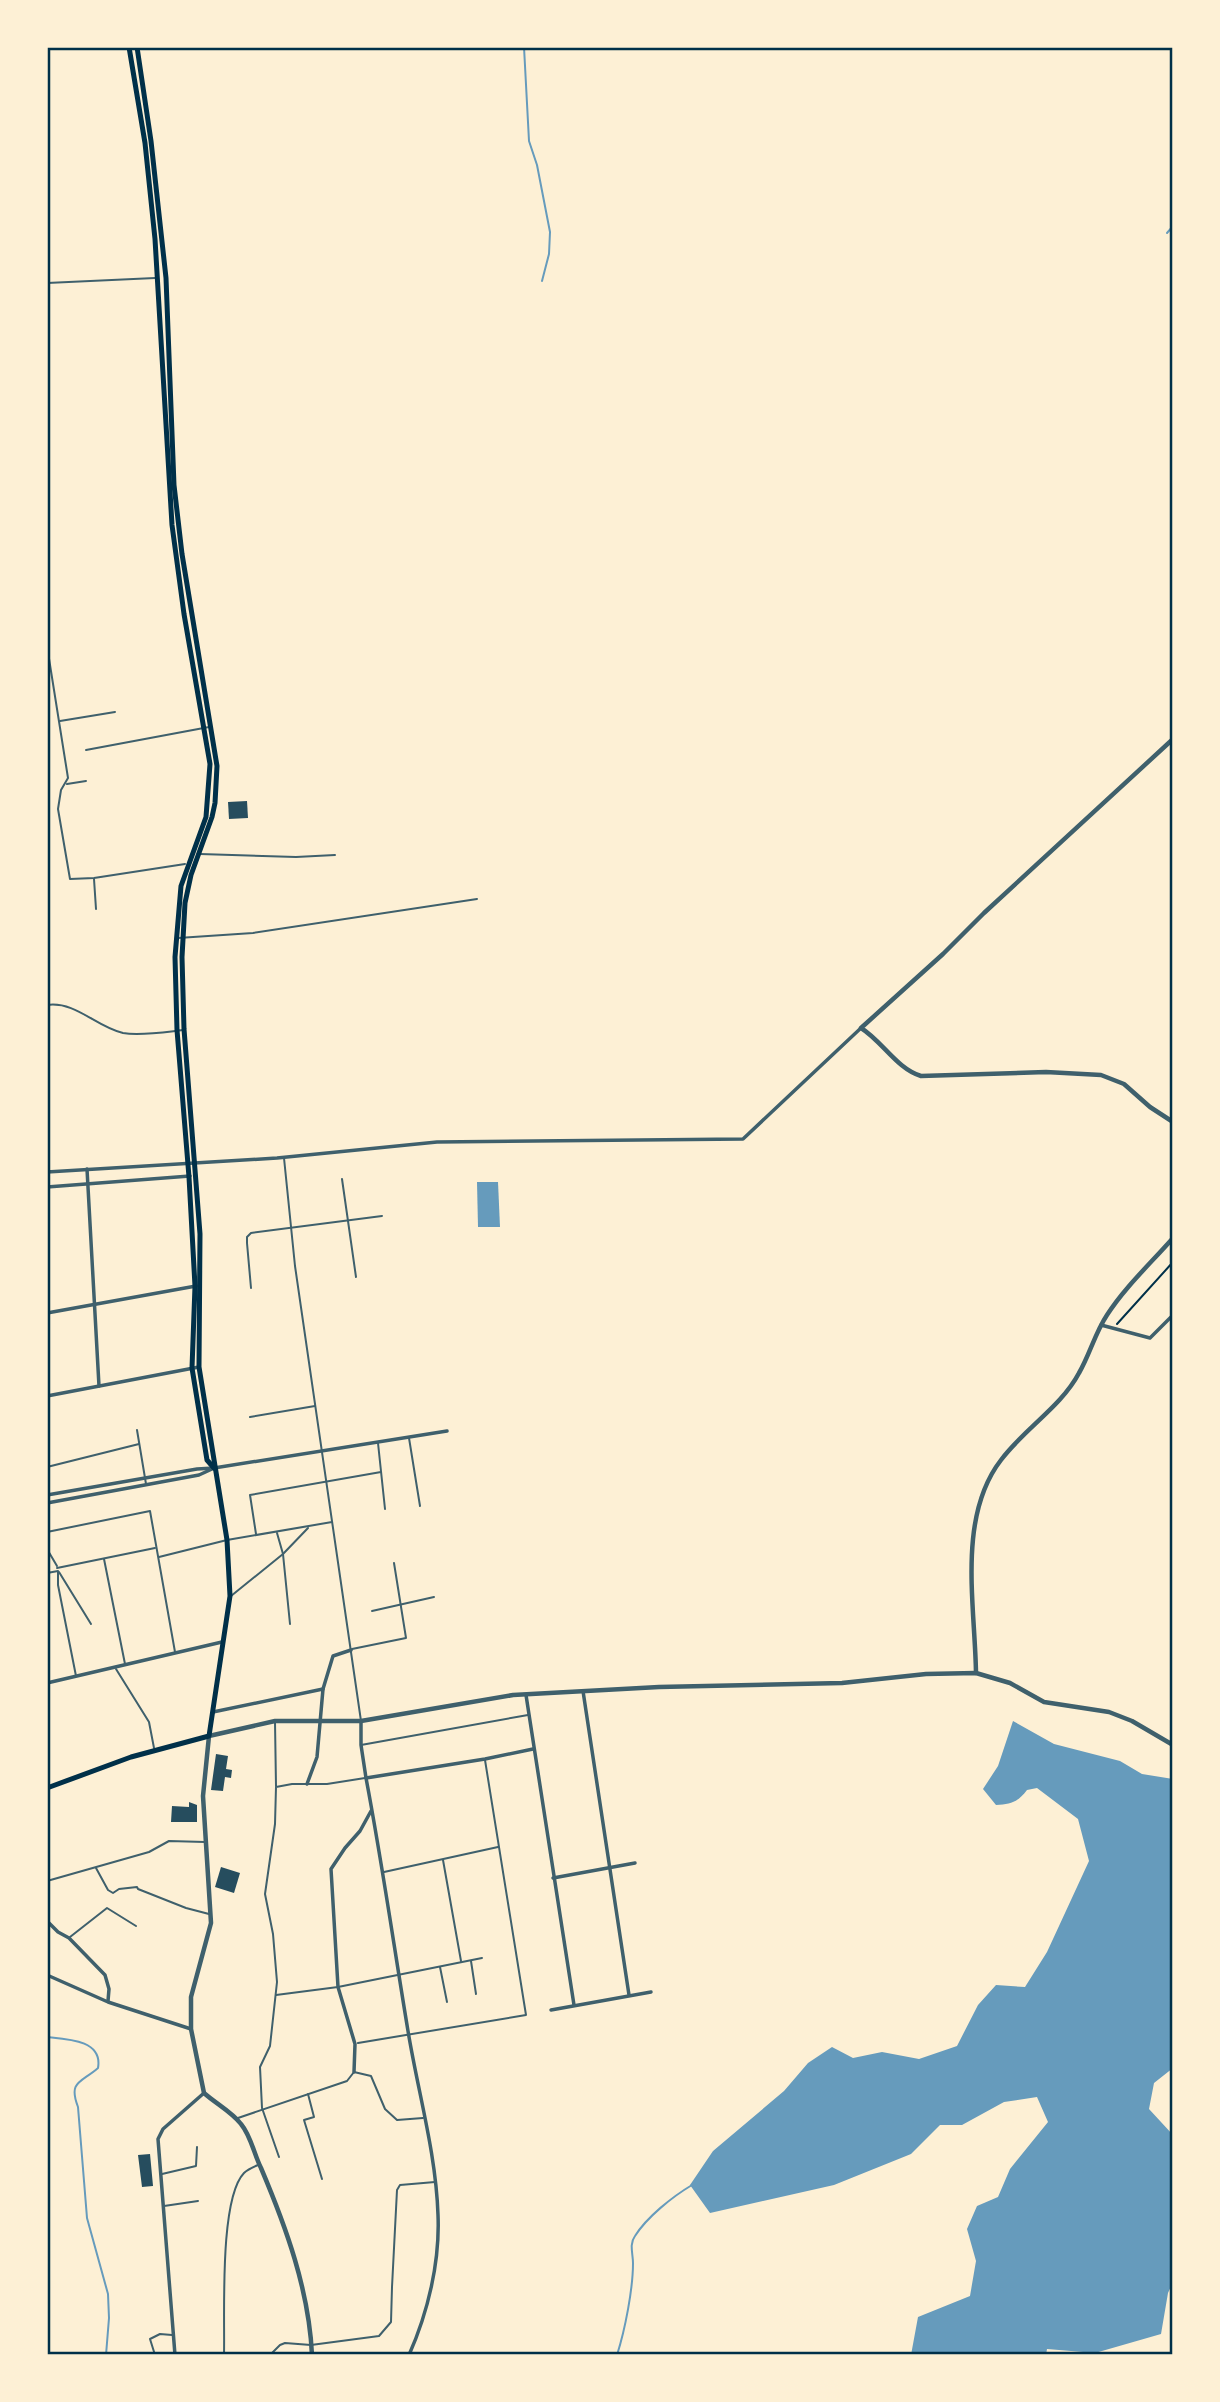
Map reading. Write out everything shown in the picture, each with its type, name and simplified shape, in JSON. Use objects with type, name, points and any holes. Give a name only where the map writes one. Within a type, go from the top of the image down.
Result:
[{"type":"main road","points":[[130,47],[162,278]]},
{"type":"main road","points":[[137,47],[151,141],[162,278],[172,525],[184,614],[216,766],[215,803],[191,875],[175,957],[177,1030],[198,1286]]},
{"type":"main road","points":[[47,1788],[154,1750],[209,1736],[213,1712],[230,1596],[228,1540],[196,1368],[198,1286],[195,1164],[184,1030],[180,938],[181,886],[206,817],[209,801],[207,727]]},
{"type":"street","points":[[47,1172],[188,1162],[195,1164],[437,1142],[743,1139],[1173,739]]},
{"type":"street","points":[[861,1028],[871,1034],[911,1073],[920,1076],[1046,1072],[1101,1075],[1124,1084],[1150,1107],[1173,1122]]},
{"type":"street","points":[[47,1187],[190,1177],[195,1164]]},
{"type":"street","points":[[87,1169],[99,1386]]},
{"type":"street","points":[[976,1672],[972,1546],[974,1522],[985,1490],[999,1461],[1051,1407],[1080,1372],[1101,1325],[1116,1303],[1173,1238]]},
{"type":"street","points":[[47,1313],[198,1286]]},
{"type":"street","points":[[1101,1325],[1150,1339],[1173,1318]]},
{"type":"street","points":[[47,1396],[196,1368]]},
{"type":"street","points":[[47,1496],[197,1468],[214,1468],[447,1431]]},
{"type":"street","points":[[47,1503],[200,1475],[214,1468]]},
{"type":"street","points":[[47,1683],[223,1642]]},
{"type":"street","points":[[307,1784],[317,1757],[323,1689],[333,1656],[351,1650]]},
{"type":"street","points":[[312,2355],[301,2283],[280,2213],[246,2131],[237,2118],[204,2093],[191,2029],[191,1997],[209,1933],[211,1914],[203,1796],[209,1736],[275,1721],[361,1721],[527,1695],[842,1683],[976,1672],[1010,1683],[1044,1702],[1109,1712],[1132,1721],[1173,1745]]},
{"type":"street","points":[[213,1712],[323,1689]]},
{"type":"street","points":[[583,1691],[629,1995]]},
{"type":"street","points":[[527,1695],[533,1749],[574,2005]]},
{"type":"street","points":[[361,1721],[366,1778],[408,2034],[436,2182],[439,2218],[433,2276],[426,2308],[409,2355]]},
{"type":"street","points":[[366,1778],[533,1749]]},
{"type":"street","points":[[354,2072],[355,2044],[338,1987],[331,1869],[360,1831],[372,1809]]},
{"type":"street","points":[[553,1878],[635,1863]]},
{"type":"street","points":[[47,1921],[69,1938],[105,1975],[109,1989],[108,2002]]},
{"type":"street","points":[[47,1975],[108,2002],[191,2029]]},
{"type":"street","points":[[551,2010],[651,1992]]},
{"type":"street","points":[[175,2355],[159,2133],[204,2093]]},
{"type":"lane","points":[[47,284],[162,278]]},
{"type":"lane","points":[[47,646],[68,779],[61,790],[58,808],[70,879],[190,863]]},
{"type":"lane","points":[[59,722],[115,712]]},
{"type":"lane","points":[[86,750],[207,727]]},
{"type":"lane","points":[[66,784],[86,781]]},
{"type":"lane","points":[[200,854],[296,857],[335,855]]},
{"type":"lane","points":[[94,877],[96,909]]},
{"type":"lane","points":[[180,938],[253,933],[477,899]]},
{"type":"lane","points":[[47,1004],[59,1004],[77,1010],[127,1033],[184,1030]]},
{"type":"lane","points":[[284,1157],[295,1266],[361,1721]]},
{"type":"lane","points":[[341,1179],[356,1277]]},
{"type":"lane","points":[[251,1288],[247,1243],[251,1233],[382,1216]]},
{"type":"lane","points":[[250,1417],[316,1406]]},
{"type":"lane","points":[[136,1430],[146,1484]]},
{"type":"lane","points":[[409,1437],[420,1506]]},
{"type":"lane","points":[[378,1442],[385,1509]]},
{"type":"lane","points":[[47,1467],[139,1444]]},
{"type":"lane","points":[[256,1535],[250,1495],[382,1472]]},
{"type":"lane","points":[[47,1532],[150,1511],[175,1654]]},
{"type":"lane","points":[[158,1557],[228,1540],[308,1528],[334,1521]]},
{"type":"lane","points":[[230,1596],[283,1554],[308,1528]]},
{"type":"lane","points":[[277,1532],[283,1554],[290,1624]]},
{"type":"lane","points":[[47,1573],[156,1548]]},
{"type":"lane","points":[[47,1549],[91,1624]]},
{"type":"lane","points":[[104,1559],[125,1665]]},
{"type":"lane","points":[[351,1650],[406,1638],[394,1563]]},
{"type":"lane","points":[[58,1569],[58,1585],[76,1677]]},
{"type":"lane","points":[[372,1611],[434,1597]]},
{"type":"lane","points":[[116,1668],[149,1722],[154,1750]]},
{"type":"lane","points":[[361,1745],[528,1715]]},
{"type":"lane","points":[[275,1721],[275,1824],[265,1895],[273,1934],[277,1982],[270,2046],[260,2067],[262,2108],[279,2157]]},
{"type":"lane","points":[[355,2044],[526,2015],[485,1759]]},
{"type":"lane","points":[[276,1787],[366,1778]]},
{"type":"lane","points":[[47,1881],[149,1853],[169,1841],[206,1842]]},
{"type":"lane","points":[[382,1872],[499,1847]]},
{"type":"lane","points":[[443,1859],[461,1962]]},
{"type":"lane","points":[[96,1868],[108,1890],[113,1893],[119,1889],[137,1887],[187,1908],[211,1914]]},
{"type":"lane","points":[[69,1938],[107,1909],[136,1926]]},
{"type":"lane","points":[[275,1996],[338,1987],[482,1958]]},
{"type":"lane","points":[[471,1960],[476,1994]]},
{"type":"lane","points":[[440,1966],[447,2002]]},
{"type":"lane","points":[[237,2118],[347,2081],[354,2072],[371,2076],[384,2109],[397,2120],[424,2118]]},
{"type":"lane","points":[[308,2093],[314,2117],[304,2120],[322,2179]]},
{"type":"lane","points":[[162,2174],[196,2166],[197,2147]]},
{"type":"lane","points":[[225,2355],[228,2209],[241,2175],[259,2165]]},
{"type":"lane","points":[[270,2355],[285,2343],[311,2345],[379,2336],[386,2330],[391,2322],[394,2301],[392,2287],[397,2190],[400,2185],[436,2182]]},
{"type":"lane","points":[[164,2206],[198,2201]]},
{"type":"lane","points":[[155,2355],[150,2339],[160,2334],[173,2335]]},
{"type":"path","points":[[1112,1329],[1173,1262]]},
{"type":"water","points":[[477,1182],[498,1182],[500,1227],[478,1227]]},
{"type":"water","points":[[1013,1721],[1054,1744],[1120,1761],[1142,1774],[1173,1779],[1173,2068],[1154,2083],[1149,2109],[1173,2135],[1173,2282],[1168,2293],[1161,2334],[1095,2353],[1047,2349],[1046,2355],[911,2355],[918,2317],[970,2296],[976,2261],[967,2229],[977,2206],[998,2197],[1010,2169],[1048,2122],[1037,2097],[1004,2102],[962,2125],[940,2125],[911,2154],[834,2185],[710,2213],[690,2185],[713,2151],[784,2091],[808,2063],[832,2047],[853,2058],[882,2052],[919,2059],[957,2046],[978,2005],[996,1985],[1025,1987],[1047,1952],[1089,1861],[1078,1819],[1037,1788],[1027,1790],[1014,1802],[996,1805],[983,1789],[998,1766]]},
{"type":"building","points":[[247,801],[248,818],[229,819],[228,802]]},
{"type":"building","points":[[216,1754],[228,1756],[226,1769],[232,1770],[231,1778],[225,1777],[223,1791],[211,1790]]},
{"type":"building","points":[[189,1802],[197,1805],[197,1822],[171,1822],[172,1806],[189,1807]]},
{"type":"building","points":[[221,1867],[240,1873],[234,1893],[215,1887]]},
{"type":"building","points":[[150,2154],[153,2186],[142,2187],[138,2155]]},
{"type":"waterway","points":[[524,47],[529,141],[537,165],[550,232],[549,254],[542,281]]},
{"type":"waterway","points":[[1167,233],[1173,226]]},
{"type":"waterway","points":[[47,2037],[89,2046],[98,2059],[98,2068],[75,2087],[75,2098],[87,2218],[108,2294],[106,2355]]},
{"type":"waterway","points":[[617,2355],[630,2297],[633,2239],[668,2201],[692,2185]]}]
